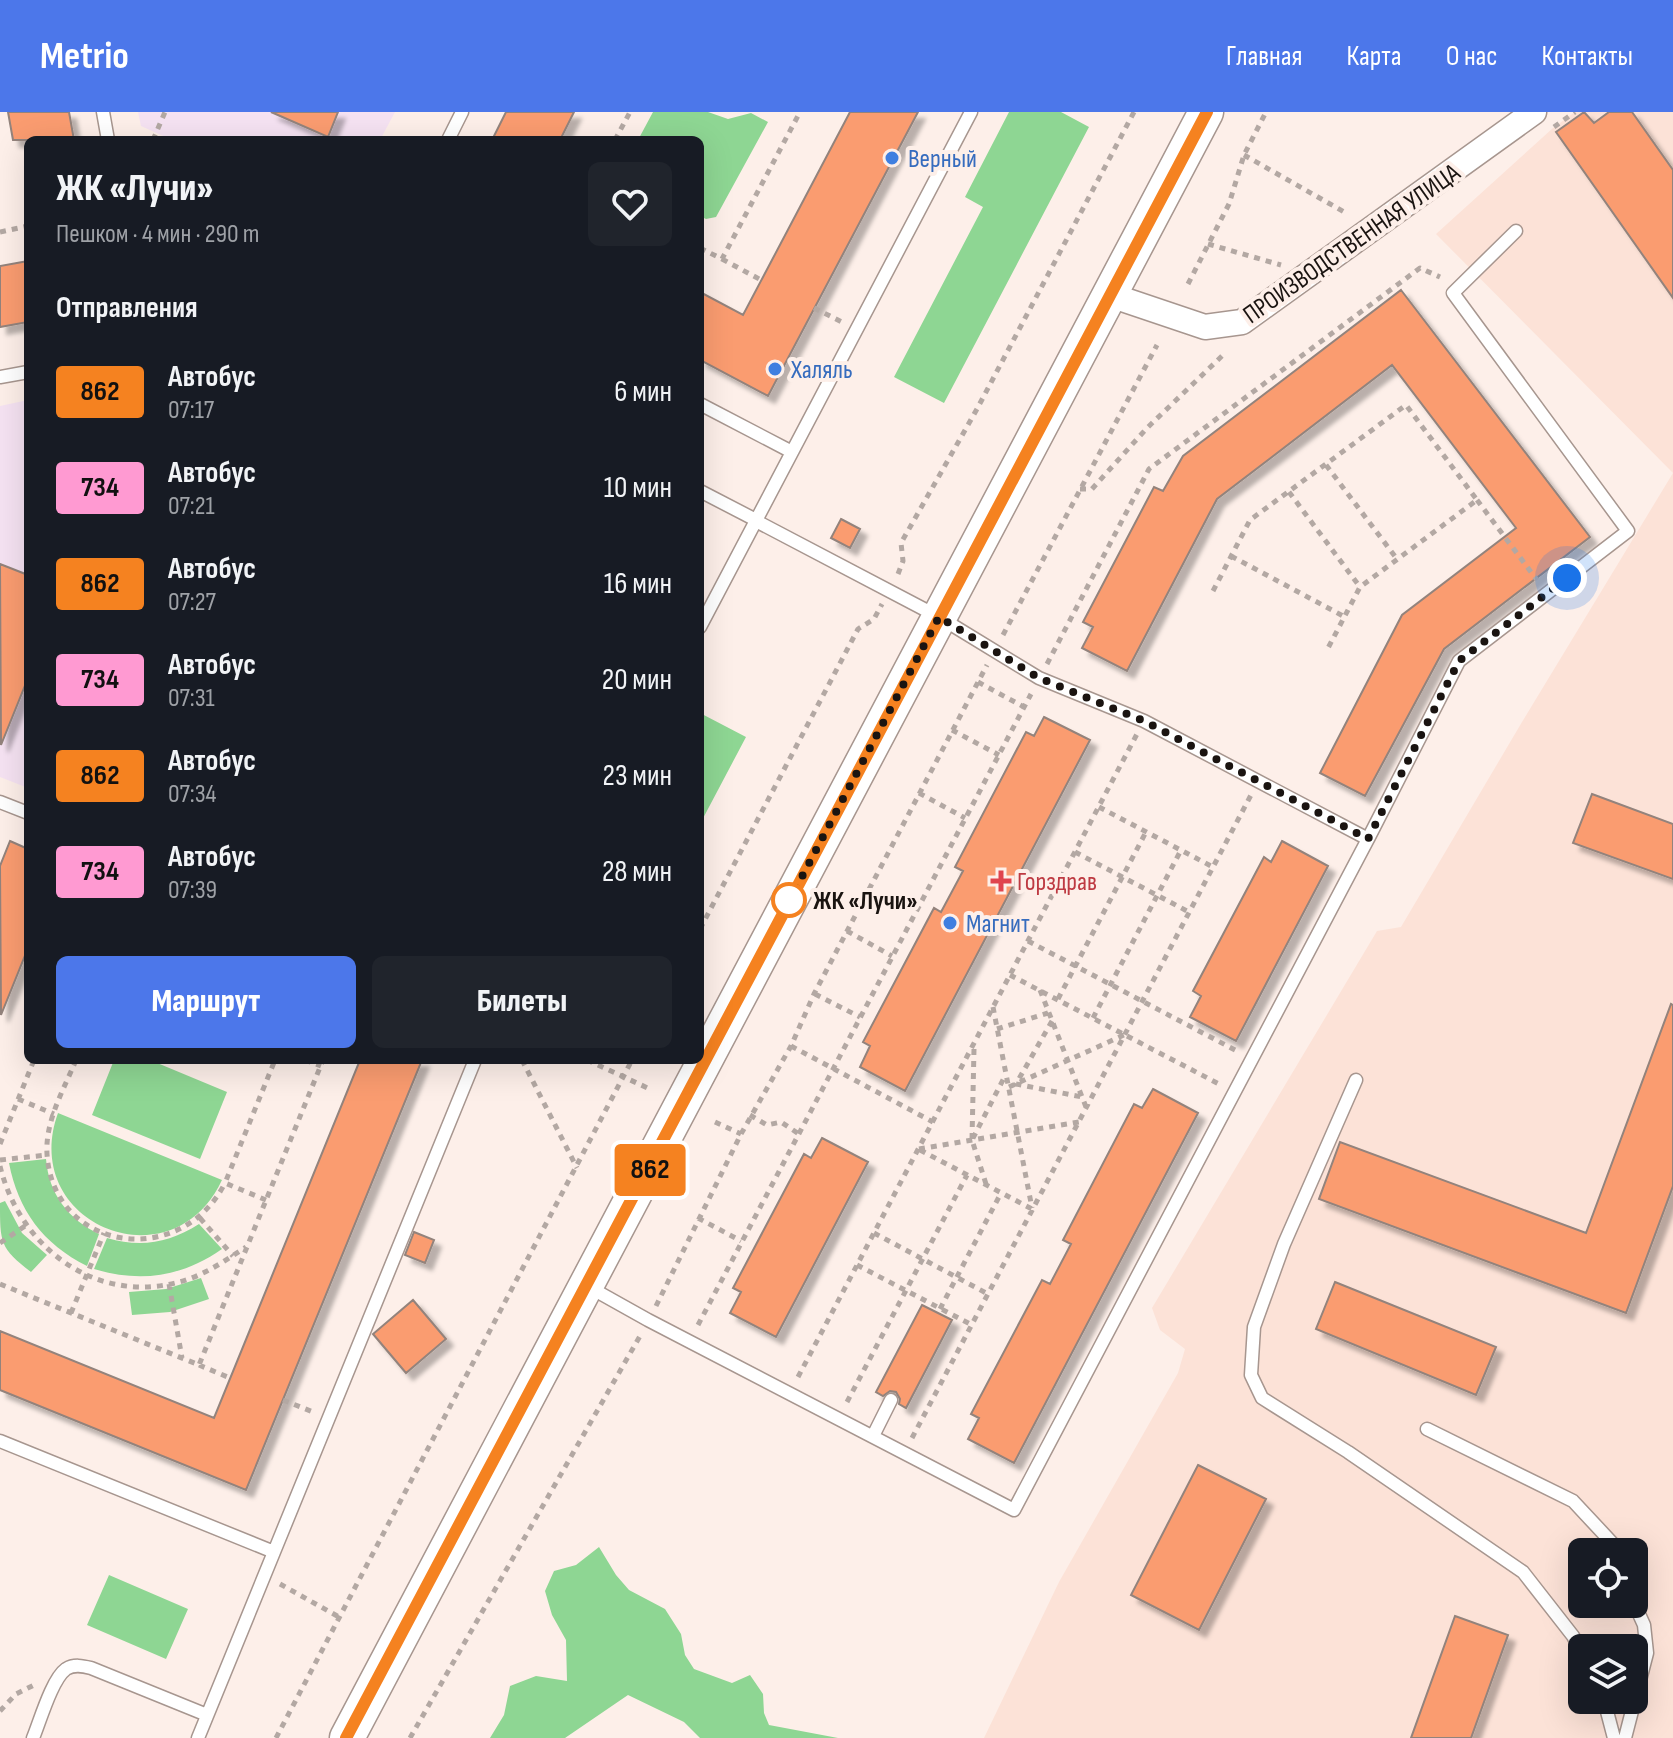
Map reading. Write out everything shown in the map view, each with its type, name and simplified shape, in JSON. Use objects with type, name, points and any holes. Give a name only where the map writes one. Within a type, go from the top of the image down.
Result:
[{"type":"main road","points":[[347,1738],[589,1287],[1206,112]]},
{"type":"street","name":"ПРОИЗВОДСТВЕННАЯ УЛИЦА","points":[[1110,295],[1205,327],[1242,322],[1544,120]]},
{"type":"lane","points":[[103,112],[107,136]]},
{"type":"lane","points":[[450,136],[462,112]]},
{"type":"lane","points":[[704,619],[971,112]]},
{"type":"lane","points":[[589,1287],[1014,1510],[1459,661],[1628,531],[1453,293],[1516,231]]},
{"type":"lane","points":[[0,377],[24,373]]},
{"type":"lane","points":[[704,406],[792,452]]},
{"type":"lane","points":[[704,493],[939,617],[1039,678],[1144,721],[1368,839]]},
{"type":"lane","points":[[0,802],[24,811]]},
{"type":"lane","points":[[198,1738],[473,1064]]},
{"type":"lane","points":[[1356,1080],[1284,1244],[1254,1327],[1251,1375],[1262,1398],[1348,1452],[1523,1572],[1571,1634]]},
{"type":"lane","points":[[873,1436],[891,1400]]},
{"type":"lane","points":[[1427,1429],[1573,1501],[1608,1538]]},
{"type":"lane","points":[[0,1441],[274,1552]]},
{"type":"lane","points":[[1625,1738],[1647,1653],[1641,1618]]},
{"type":"lane","points":[[33,1738],[55,1685],[65,1670],[77,1665],[207,1715]]},
{"type":"lane","points":[[1608,1714],[1614,1738]]},
{"type":"path","points":[[155,136],[165,112]]},
{"type":"path","points":[[617,136],[630,112]]},
{"type":"path","points":[[722,259],[799,112]]},
{"type":"path","points":[[898,575],[903,561],[901,543],[977,409],[1134,112]]},
{"type":"path","points":[[1188,284],[1229,204],[1244,155],[1266,112]]},
{"type":"path","points":[[1544,120],[1575,112]]},
{"type":"path","points":[[1244,155],[1346,213]]},
{"type":"path","points":[[0,232],[24,227]]},
{"type":"path","points":[[1208,244],[1282,265]]},
{"type":"path","points":[[704,250],[761,280]]},
{"type":"path","points":[[698,1325],[1149,469],[1420,268],[1440,277]]},
{"type":"path","points":[[814,308],[857,330]]},
{"type":"path","points":[[410,1738],[648,1320],[750,1115],[791,1046],[814,994],[1157,345]]},
{"type":"path","points":[[1080,489],[1092,489],[1147,428],[1222,356]]},
{"type":"path","points":[[1213,591],[1250,520],[1406,405],[1536,578]]},
{"type":"path","points":[[1326,465],[1397,559]]},
{"type":"path","points":[[1289,492],[1360,587]]},
{"type":"path","points":[[1327,650],[1360,587],[1477,500]]},
{"type":"path","points":[[1231,556],[1345,617]]},
{"type":"path","points":[[704,921],[858,629],[874,619],[881,604]]},
{"type":"path","points":[[978,682],[1024,707]]},
{"type":"path","points":[[798,1377],[1144,721]]},
{"type":"path","points":[[952,730],[999,755]]},
{"type":"path","points":[[904,1453],[1258,781]]},
{"type":"path","points":[[919,793],[965,818]]},
{"type":"path","points":[[1099,807],[1213,867]]},
{"type":"path","points":[[1058,999],[1146,832]]},
{"type":"path","points":[[1093,1018],[1181,850]]},
{"type":"path","points":[[1075,852],[1189,912]]},
{"type":"path","points":[[847,931],[892,956]]},
{"type":"path","points":[[1028,941],[1252,1058]]},
{"type":"path","points":[[1010,975],[1234,1092]]},
{"type":"path","points":[[1040,990],[1086,1108]]},
{"type":"path","points":[[814,994],[860,1017]]},
{"type":"path","points":[[993,1007],[1033,1209]]},
{"type":"path","points":[[997,1029],[1048,1013]]},
{"type":"path","points":[[1016,1084],[1052,1021]]},
{"type":"path","points":[[1009,1087],[1125,1035]]},
{"type":"path","points":[[974,1044],[972,1140],[986,1185]]},
{"type":"path","points":[[791,1046],[933,1122]]},
{"type":"path","points":[[0,1144],[32,1064]]},
{"type":"path","points":[[74,1064],[47,1135],[51,1175],[66,1204],[76,1215],[104,1233],[147,1240],[176,1232],[200,1218],[217,1200],[273,1064]]},
{"type":"path","points":[[199,1365],[322,1064]]},
{"type":"path","points":[[524,1064],[577,1168]]},
{"type":"path","points":[[596,1064],[652,1090]]},
{"type":"path","points":[[276,1738],[630,1064]]},
{"type":"path","points":[[972,1140],[1006,1074]]},
{"type":"path","points":[[1016,1084],[1082,1097]]},
{"type":"path","points":[[18,1099],[54,1114]]},
{"type":"path","points":[[750,1115],[767,1125],[781,1122],[799,1134]]},
{"type":"path","points":[[715,1122],[741,1134]]},
{"type":"path","points":[[919,1149],[1079,1122]]},
{"type":"path","points":[[919,1149],[1033,1209]]},
{"type":"path","points":[[0,1160],[47,1155]]},
{"type":"path","points":[[0,1166],[10,1200],[25,1226],[44,1248],[87,1276],[131,1287],[169,1284],[208,1271],[247,1247]]},
{"type":"path","points":[[847,1403],[967,1175]]},
{"type":"path","points":[[225,1183],[266,1200]]},
{"type":"path","points":[[940,1309],[1001,1193]]},
{"type":"path","points":[[200,1218],[233,1256]]},
{"type":"path","points":[[698,1218],[741,1241]]},
{"type":"path","points":[[0,1243],[25,1226]]},
{"type":"path","points":[[71,1313],[104,1233]]},
{"type":"path","points":[[874,1233],[988,1294]]},
{"type":"path","points":[[857,1265],[972,1325]]},
{"type":"path","points":[[0,1284],[230,1378]]},
{"type":"path","points":[[169,1284],[182,1358]]},
{"type":"path","points":[[283,1400],[329,1418]]},
{"type":"path","points":[[270,1579],[339,1617]]},
{"type":"path","points":[[0,1711],[16,1694],[36,1684],[55,1685]]},
{"type":"shaded area","points":[[138,112],[395,112],[382,136],[163,136],[141,126]]},
{"type":"shaded area","points":[[1575,112],[1673,112],[1673,473],[1436,234],[1553,128]]},
{"type":"shaded area","points":[[24,401],[24,786],[0,777],[0,406]]},
{"type":"shaded area","points":[[1673,473],[1673,1738],[984,1738],[1059,1582],[1178,1373],[1185,1349],[1160,1330],[1152,1308],[1377,931],[1401,927]]},
{"type":"green space","points":[[653,112],[708,112],[728,119],[751,113],[768,122],[716,217],[706,219],[704,136],[640,136]]},
{"type":"green space","points":[[1009,112],[1061,112],[1089,127],[944,403],[894,377],[983,207],[965,197]]},
{"type":"green space","points":[[704,715],[746,737],[704,816]]},
{"type":"green space","points":[[112,1064],[160,1064],[227,1092],[200,1159],[92,1115]]},
{"type":"green space","points":[[58,1113],[222,1180],[199,1212],[170,1230],[138,1235],[106,1228],[79,1211],[60,1185],[52,1152]]},
{"type":"green space","points":[[46,1159],[51,1183],[62,1204],[78,1221],[99,1234],[87,1266],[45,1236],[19,1196],[9,1163]]},
{"type":"green space","points":[[5,1201],[22,1233],[47,1255],[31,1272],[13,1257],[4,1244],[0,1203]]},
{"type":"green space","points":[[199,1224],[222,1249],[192,1266],[144,1276],[94,1269],[107,1238],[132,1243],[154,1242],[177,1236]]},
{"type":"green space","points":[[201,1278],[209,1299],[170,1312],[132,1315],[129,1292],[166,1289]]},
{"type":"green space","points":[[599,1547],[629,1590],[665,1609],[681,1634],[685,1655],[694,1669],[732,1683],[750,1675],[763,1694],[764,1713],[769,1725],[838,1738],[700,1738],[684,1722],[628,1695],[565,1738],[490,1738],[504,1715],[510,1686],[536,1676],[567,1681],[566,1640],[552,1615],[545,1591],[554,1571],[576,1565]]},
{"type":"green space","points":[[109,1575],[188,1609],[166,1659],[87,1625]]},
{"type":"building","points":[[8,112],[69,112],[73,136],[24,136],[24,140],[13,140]]},
{"type":"building","points":[[271,112],[338,112],[326,136]]},
{"type":"building","points":[[506,112],[574,112],[562,136],[494,136]]},
{"type":"building","points":[[850,112],[918,112],[768,396],[704,362],[704,294],[743,315]]},
{"type":"building","points":[[1584,112],[1594,123],[1609,112],[1632,112],[1673,170],[1673,298],[1556,132]]},
{"type":"building","points":[[24,262],[24,323],[0,327],[0,266]]},
{"type":"building","points":[[1401,290],[1590,537],[1444,649],[1365,796],[1320,773],[1402,615],[1516,528],[1392,365],[1217,499],[1127,671],[1082,648],[1093,627],[1083,622],[1154,487],[1163,491],[1183,456]]},
{"type":"building","points":[[841,519],[860,529],[850,548],[831,538]]},
{"type":"building","points":[[0,564],[24,573],[24,688],[1,745]]},
{"type":"building","points":[[1044,717],[1090,740],[905,1091],[860,1067],[870,1046],[863,1042],[934,908],[941,912],[963,871],[955,867],[1026,732],[1034,736]]},
{"type":"building","points":[[1592,794],[1673,824],[1673,879],[1573,843]]},
{"type":"building","points":[[10,841],[24,847],[24,958],[1,1015],[0,866]]},
{"type":"building","points":[[1282,841],[1328,866],[1236,1041],[1190,1017],[1201,996],[1193,991],[1264,857],[1271,862]]},
{"type":"building","points":[[1671,1004],[1673,1186],[1626,1313],[1319,1199],[1340,1142],[1586,1233]]},
{"type":"building","points":[[358,1064],[420,1064],[246,1490],[0,1390],[0,1331],[214,1418]]},
{"type":"building","points":[[1153,1089],[1198,1113],[1014,1463],[968,1439],[979,1418],[971,1414],[1042,1280],[1050,1284],[1071,1244],[1063,1240],[1134,1104],[1142,1108]]},
{"type":"building","points":[[822,1138],[868,1162],[776,1337],[730,1313],[741,1292],[733,1288],[804,1154],[811,1158]]},
{"type":"building","points":[[414,1232],[434,1240],[425,1263],[405,1255]]},
{"type":"building","points":[[1335,1282],[1496,1347],[1476,1395],[1316,1329]]},
{"type":"building","points":[[413,1300],[446,1339],[406,1373],[373,1334]]},
{"type":"building","points":[[922,1305],[952,1320],[906,1408],[899,1404],[896,1392],[890,1391],[883,1396],[876,1392]]},
{"type":"building","points":[[1198,1465],[1266,1499],[1199,1630],[1131,1595]]},
{"type":"building","points":[[1455,1616],[1508,1635],[1471,1738],[1411,1738]]},
{"type":"bus line","name":"862","points":[[346,1738],[684,1107],[772,933],[1207,112]]},
{"type":"place","name":"Верный","points":[[892,158]]},
{"type":"place","name":"Халяль","points":[[775,369]]},
{"type":"place","name":"Горздрав","points":[[1001,881]]},
{"type":"place","name":"ЖК «Лучи»","points":[[789,900]]},
{"type":"place","name":"Магнит","points":[[950,923]]},
{"type":"route","points":[[789,900],[786,907],[939,617],[1039,678],[1144,721],[1368,839],[1459,661],[1567,578]]}]
